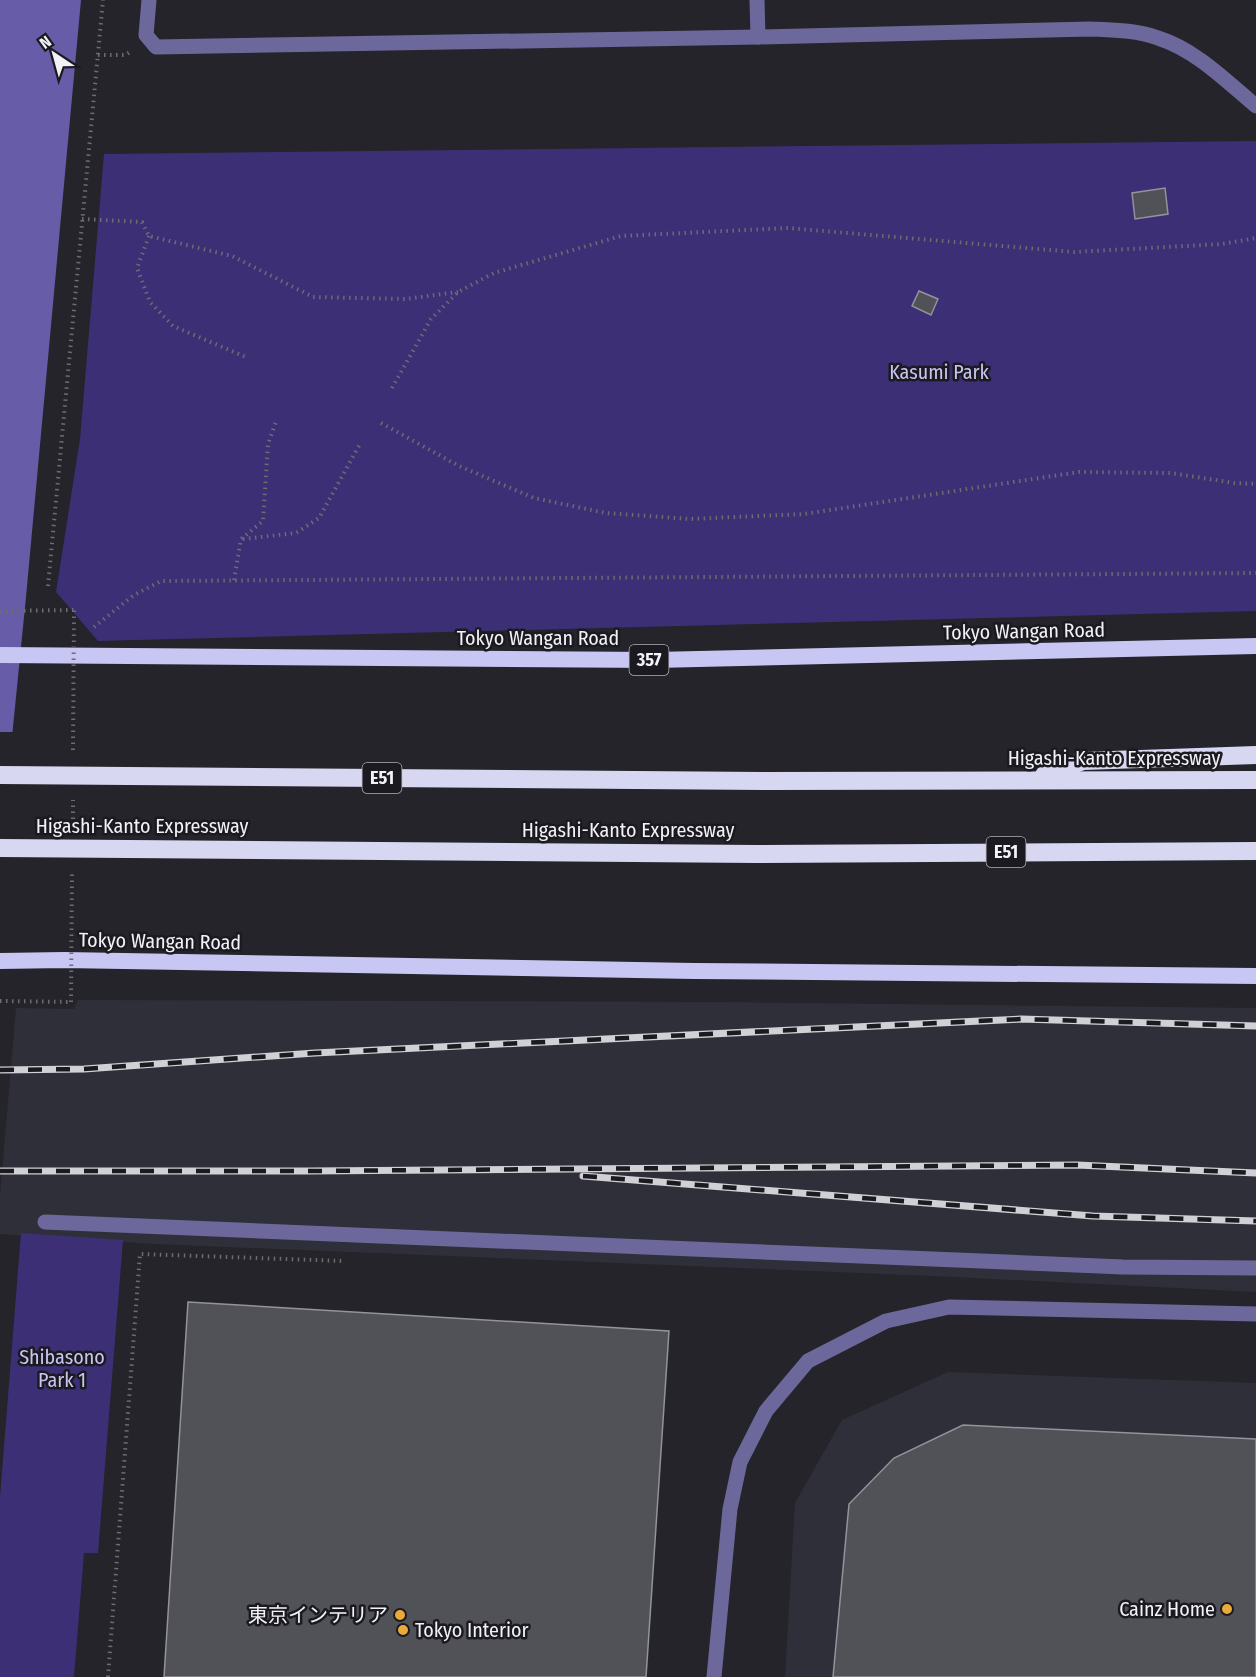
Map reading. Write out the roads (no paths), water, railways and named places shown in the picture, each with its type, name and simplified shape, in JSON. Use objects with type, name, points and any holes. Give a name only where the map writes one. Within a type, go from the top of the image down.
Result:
[{"type":"highway","name":"Tokyo Wangan Road","points":[[0,655],[655,660],[1256,646]]},
{"type":"highway","points":[[1031,780],[1083,761],[1256,755]]},
{"type":"highway","name":"Higashi-Kanto Expressway","points":[[0,775],[764,781],[1256,780]]},
{"type":"highway","name":"Higashi-Kanto Expressway","points":[[0,848],[757,854],[1256,851]]},
{"type":"highway","name":"Tokyo Wangan Road","points":[[0,961],[1256,976]]},
{"type":"street","points":[[148,0],[146,35],[156,47],[1124,30],[1158,37],[1197,58],[1256,106]]},
{"type":"street","points":[[757,0],[758,37]]},
{"type":"street","points":[[45,1222],[1123,1267],[1256,1268]]},
{"type":"street","points":[[714,1677],[730,1509],[740,1462],[766,1411],[808,1361],[886,1321],[949,1307],[1256,1314]]},
{"type":"railway","points":[[0,1070],[84,1069],[315,1053],[1021,1019],[1256,1026]]},
{"type":"railway","points":[[0,1171],[1077,1165],[1256,1173]]},
{"type":"railway","points":[[583,1176],[1093,1216],[1256,1221]]},
{"type":"place","name":"Cainz Home","points":[[1227,1609]]},
{"type":"place","name":"東京インテリア","points":[[400,1615]]},
{"type":"place","name":"Tokyo Interior","points":[[403,1630]]},
{"type":"park label","name":"Kasumi Park","points":[[939,372]]},
{"type":"park label","name":"Shibasono Park 1","points":[[62,1368]]}]
